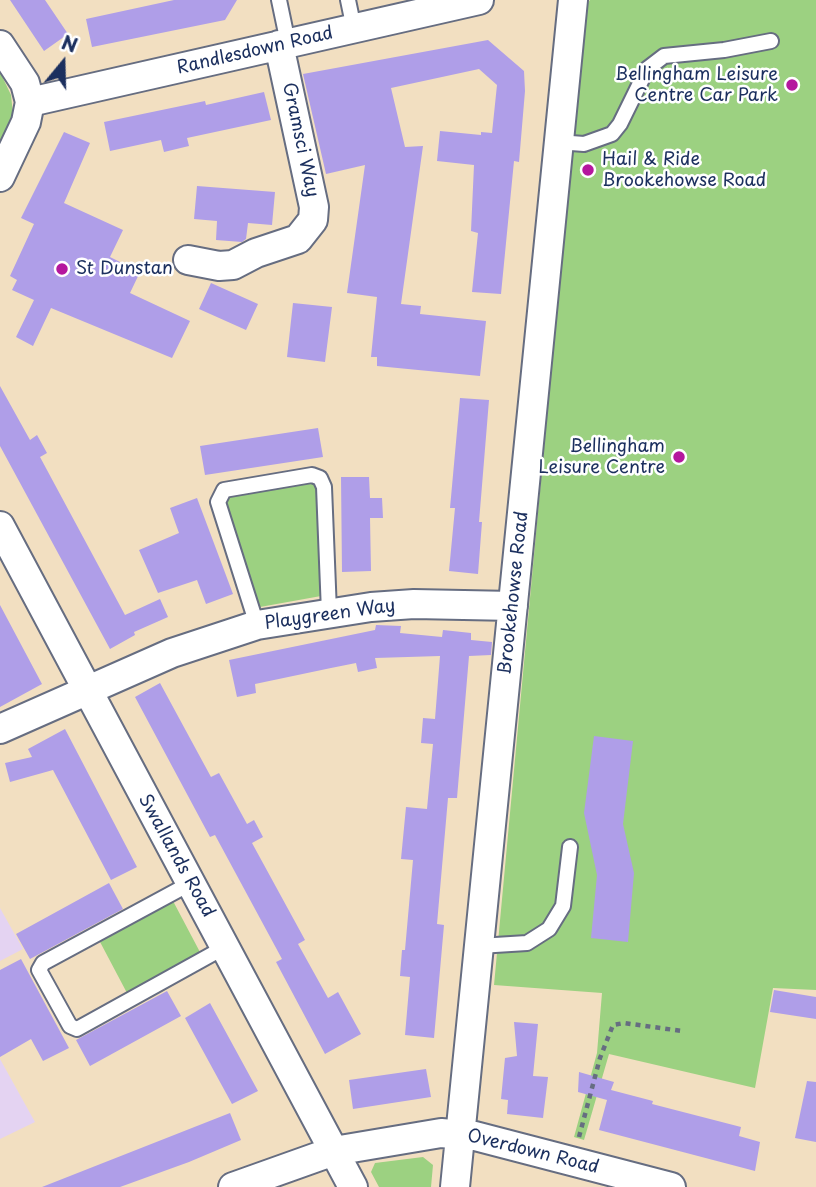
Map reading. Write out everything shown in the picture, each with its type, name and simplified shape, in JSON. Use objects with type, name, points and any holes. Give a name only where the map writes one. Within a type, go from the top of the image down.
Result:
[{"type":"street","name":"Randlesdown Road","points":[[30,102],[479,0]]},
{"type":"street","name":"Brookehowse Road","points":[[455,1187],[573,0]]},
{"type":"street","name":"Gramsci Way","points":[[188,260],[219,266],[233,265],[256,253],[298,239],[313,220],[314,207],[284,44]]},
{"type":"street","points":[[0,45],[25,83],[30,102],[26,122],[0,177]]},
{"type":"street","name":"Swallands Road","points":[[0,526],[353,1187]]},
{"type":"street","name":"Playgreen Way","points":[[0,729],[89,692],[172,653],[257,625],[329,612],[414,604],[513,606]]},
{"type":"street","name":"Overdown Road","points":[[233,1187],[334,1151],[397,1138],[461,1133],[671,1187]]},
{"type":"lane","points":[[279,0],[284,44]]},
{"type":"lane","points":[[348,0],[354,29]]},
{"type":"lane","points":[[558,142],[583,144],[612,134],[621,124],[647,69],[664,55],[724,50],[771,41]]},
{"type":"lane","points":[[257,625],[218,502],[224,490],[313,475],[320,478],[324,486],[329,612]]},
{"type":"lane","points":[[480,946],[527,943],[549,929],[563,906],[570,847]]},
{"type":"lane","points":[[191,883],[43,963],[39,970],[69,1026],[77,1029],[225,947]]},
{"type":"path","points":[[579,1138],[600,1058],[613,1025],[624,1023],[682,1031]]},
{"type":"shaded area","points":[[0,908],[23,949],[0,961]]},
{"type":"shaded area","points":[[0,1059],[35,1122],[0,1139]]},
{"type":"green space","name":"Bellingham Leisure Centre","points":[[590,0],[816,0],[816,990],[773,988],[755,1088],[609,1054],[584,1140],[574,1137],[597,1053],[602,993],[494,985],[585,7]]},
{"type":"green space","points":[[0,72],[11,95],[13,114],[0,147]]},
{"type":"green space","points":[[310,480],[319,488],[321,596],[260,607],[222,503],[228,493]]},
{"type":"green space","points":[[173,901],[201,954],[127,993],[99,940]]},
{"type":"green space","points":[[423,1157],[433,1165],[431,1187],[379,1187],[371,1172],[375,1163]]},
{"type":"building","points":[[10,0],[45,0],[68,34],[44,51]]},
{"type":"building","points":[[174,0],[237,0],[225,20],[92,47],[86,19]]},
{"type":"building","points":[[488,40],[524,71],[519,162],[514,161],[501,294],[472,292],[478,233],[471,231],[474,165],[437,161],[440,131],[481,135],[481,132],[492,133],[497,85],[479,69],[391,88],[405,147],[423,146],[401,304],[421,306],[420,314],[486,321],[480,376],[377,366],[377,357],[371,357],[377,297],[347,293],[365,165],[326,174],[303,74]]},
{"type":"building","points":[[264,92],[271,120],[187,138],[189,146],[164,152],[161,140],[110,151],[104,122]]},
{"type":"building","points":[[64,132],[90,143],[64,203],[123,230],[110,257],[140,272],[130,293],[190,321],[172,358],[51,308],[33,346],[16,337],[34,300],[12,290],[17,280],[10,276],[34,224],[21,218]]},
{"type":"building","points":[[197,186],[275,192],[272,225],[248,223],[246,239],[242,242],[216,240],[217,221],[194,219]]},
{"type":"building","points":[[211,283],[258,304],[246,330],[199,309]]},
{"type":"building","points":[[293,303],[332,307],[325,362],[287,357]]},
{"type":"building","points":[[0,386],[30,440],[37,435],[47,453],[40,457],[125,615],[160,599],[168,617],[134,632],[135,635],[110,649],[0,446]]},
{"type":"building","points":[[460,398],[489,400],[479,522],[482,522],[478,574],[449,571],[455,508],[450,508]]},
{"type":"building","points":[[318,428],[323,457],[205,475],[200,446]]},
{"type":"building","points":[[341,477],[369,477],[370,498],[382,498],[383,518],[370,518],[371,571],[342,572]]},
{"type":"building","points":[[197,498],[233,594],[206,604],[197,580],[158,593],[139,550],[179,533],[170,508]]},
{"type":"building","points":[[0,605],[42,684],[0,707]]},
{"type":"building","points":[[376,625],[401,626],[400,633],[442,637],[443,630],[471,633],[471,640],[492,642],[491,655],[469,656],[457,798],[448,798],[437,924],[444,925],[434,1038],[405,1035],[410,977],[400,976],[413,860],[401,859],[406,807],[427,809],[433,744],[421,743],[423,718],[435,719],[440,656],[375,658],[377,668],[358,672],[356,663],[331,668],[255,684],[256,693],[237,697],[229,660],[375,630]]},
{"type":"building","points":[[160,683],[211,777],[219,773],[247,824],[254,820],[263,837],[252,843],[305,940],[298,944],[328,998],[338,992],[361,1034],[325,1054],[276,962],[282,959],[215,835],[210,837],[135,697]]},
{"type":"building","points":[[65,729],[137,867],[111,880],[53,770],[10,782],[5,763],[32,757],[28,749]]},
{"type":"building","points":[[594,736],[633,741],[623,824],[634,873],[628,942],[591,938],[597,875],[584,813]]},
{"type":"building","points":[[109,883],[123,909],[30,959],[16,934]]},
{"type":"building","points":[[21,959],[69,1048],[43,1061],[31,1039],[0,1057],[0,970]]},
{"type":"building","points":[[774,990],[816,997],[816,1019],[770,1012]]},
{"type":"building","points":[[167,991],[181,1016],[90,1066],[76,1040]]},
{"type":"building","points":[[210,1003],[258,1091],[232,1104],[185,1018]]},
{"type":"building","points":[[514,1022],[538,1024],[533,1076],[548,1077],[543,1118],[507,1114],[508,1100],[501,1099],[505,1058],[517,1056]]},
{"type":"building","points":[[426,1069],[431,1097],[353,1109],[349,1080]]},
{"type":"building","points":[[579,1072],[614,1082],[611,1090],[653,1101],[652,1104],[741,1127],[739,1136],[760,1142],[755,1171],[599,1130],[607,1100],[578,1092]]},
{"type":"building","points":[[807,1081],[816,1082],[816,1142],[795,1138]]},
{"type":"building","points":[[230,1113],[241,1140],[189,1162],[120,1187],[42,1187]]},
{"type":"place","name":"Bellingham Leisure Centre Car Park","points":[[792,85]]},
{"type":"place","name":"Hail & Ride Brookehowse Road","points":[[588,170]]},
{"type":"place","name":"St Dunstan","points":[[62,269]]},
{"type":"place","name":"Bellingham Leisure Centre","points":[[679,457]]}]
